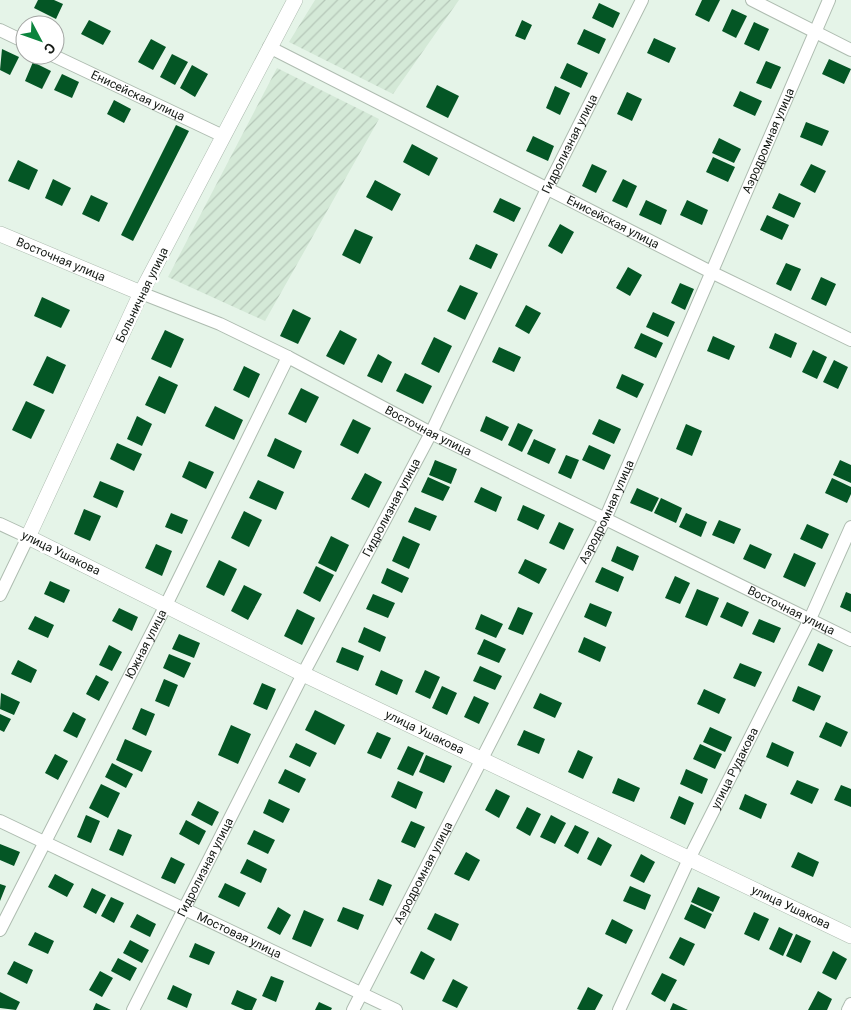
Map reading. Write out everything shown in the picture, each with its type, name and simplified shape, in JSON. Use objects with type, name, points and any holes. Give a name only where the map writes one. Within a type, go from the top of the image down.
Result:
[{"type":"street","name":"Больничная улица","points":[[0,595],[141,293],[295,0]]},
{"type":"street","name":"Гидролизная улица","points":[[133,1010],[303,674],[432,433],[547,189],[642,0]]},
{"type":"street","points":[[752,0],[851,50]]},
{"type":"street","name":"Аэродромная улица","points":[[353,1010],[483,761],[606,517],[713,273],[829,0]]},
{"type":"street","points":[[0,30],[15,37]]},
{"type":"street","name":"Енисейская улица","points":[[269,47],[713,273],[851,340]]},
{"type":"street","name":"Енисейская улица","points":[[65,61],[223,136]]},
{"type":"street","name":"Восточная улица","points":[[0,234],[220,324],[288,357],[432,433],[606,517],[851,640]]},
{"type":"street","name":"Южная улица","points":[[0,930],[166,605],[288,357]]},
{"type":"street","name":"улица Ушакова","points":[[0,524],[303,674],[851,936]]},
{"type":"street","name":"улица Рудакова","points":[[618,1010],[689,859],[810,619],[851,527]]},
{"type":"street","name":"Мостовая улица","points":[[0,821],[362,992],[396,1010]]},
{"type":"street","points":[[848,1010],[851,1004]]},
{"type":"shaded area","points":[[315,0],[459,0],[393,94],[289,42]]},
{"type":"shaded area","points":[[277,68],[379,119],[265,321],[168,277]]},
{"type":"building","points":[[38,0],[54,0],[63,4],[58,15],[48,15],[34,8]]},
{"type":"building","points":[[702,0],[720,0],[709,22],[695,15]]},
{"type":"building","points":[[599,3],[620,13],[613,28],[592,18]]},
{"type":"building","points":[[732,9],[747,16],[736,38],[722,31]]},
{"type":"building","points":[[89,20],[111,31],[103,45],[81,34]]},
{"type":"building","points":[[522,20],[532,25],[525,40],[515,36]]},
{"type":"building","points":[[754,22],[769,29],[759,51],[744,44]]},
{"type":"building","points":[[584,29],[606,39],[599,54],[577,44]]},
{"type":"building","points":[[654,38],[676,48],[669,63],[647,53]]},
{"type":"building","points":[[151,39],[166,47],[153,70],[138,62]]},
{"type":"building","points":[[2,49],[15,55],[15,65],[10,75],[0,70]]},
{"type":"building","points":[[172,54],[188,62],[175,85],[160,77]]},
{"type":"building","points":[[829,59],[851,69],[844,84],[822,74]]},
{"type":"building","points":[[766,61],[781,67],[771,89],[756,83]]},
{"type":"building","points":[[567,63],[588,73],[581,88],[560,78]]},
{"type":"building","points":[[32,65],[39,65],[51,71],[42,89],[25,81]]},
{"type":"building","points":[[192,65],[208,74],[195,97],[180,88]]},
{"type":"building","points":[[62,74],[79,82],[72,98],[54,90]]},
{"type":"building","points":[[437,85],[459,96],[448,118],[426,107]]},
{"type":"building","points":[[555,86],[570,93],[560,115],[546,108]]},
{"type":"building","points":[[740,91],[762,101],[755,116],[733,106]]},
{"type":"building","points":[[627,92],[642,99],[632,121],[617,114]]},
{"type":"building","points":[[114,100],[131,109],[124,123],[107,114]]},
{"type":"building","points":[[806,122],[829,131],[822,146],[800,137]]},
{"type":"building","points":[[176,125],[189,131],[133,241],[121,235]]},
{"type":"building","points":[[533,136],[554,146],[548,161],[526,151]]},
{"type":"building","points":[[719,138],[741,149],[734,163],[712,153]]},
{"type":"building","points":[[412,144],[438,158],[429,176],[403,162]]},
{"type":"building","points":[[713,157],[735,167],[728,182],[706,172]]},
{"type":"building","points":[[18,160],[38,170],[29,190],[8,181]]},
{"type":"building","points":[[592,164],[607,171],[596,193],[582,186]]},
{"type":"building","points":[[811,164],[826,171],[815,193],[800,185]]},
{"type":"building","points":[[53,179],[71,188],[62,206],[45,198]]},
{"type":"building","points":[[623,179],[637,186],[627,208],[612,201]]},
{"type":"building","points":[[375,180],[401,194],[392,211],[366,197]]},
{"type":"building","points":[[779,193],[801,203],[794,218],[772,208]]},
{"type":"building","points":[[91,195],[108,203],[99,222],[82,214]]},
{"type":"building","points":[[500,198],[521,208],[514,222],[493,212]]},
{"type":"building","points":[[646,200],[667,210],[661,225],[639,215]]},
{"type":"building","points":[[687,200],[708,210],[702,225],[680,215]]},
{"type":"building","points":[[767,215],[789,225],[782,240],[760,230]]},
{"type":"building","points":[[560,224],[574,232],[562,254],[548,246]]},
{"type":"building","points":[[355,229],[373,237],[360,264],[342,255]]},
{"type":"building","points":[[476,244],[498,254],[491,269],[469,259]]},
{"type":"building","points":[[786,263],[801,269],[791,291],[776,284]]},
{"type":"building","points":[[628,267],[642,275],[630,296],[616,288]]},
{"type":"building","points":[[821,277],[836,284],[826,306],[811,299]]},
{"type":"building","points":[[680,283],[694,289],[685,310],[671,303]]},
{"type":"building","points":[[460,285],[478,293],[465,320],[447,311]]},
{"type":"building","points":[[42,297],[70,310],[61,328],[34,316]]},
{"type":"building","points":[[526,305],[541,313],[529,334],[515,326]]},
{"type":"building","points":[[293,309],[311,318],[298,344],[280,336]]},
{"type":"building","points":[[653,312],[675,322],[668,337],[646,327]]},
{"type":"building","points":[[165,330],[184,339],[171,368],[151,359]]},
{"type":"building","points":[[340,330],[357,339],[344,365],[326,356]]},
{"type":"building","points":[[641,333],[663,343],[656,358],[634,348]]},
{"type":"building","points":[[775,333],[797,343],[791,358],[769,348]]},
{"type":"building","points":[[713,336],[735,346],[729,360],[707,351]]},
{"type":"building","points":[[434,337],[452,346],[439,373],[421,364]]},
{"type":"building","points":[[499,347],[521,357],[514,372],[492,362]]},
{"type":"building","points":[[813,350],[827,357],[817,379],[802,372]]},
{"type":"building","points":[[378,354],[392,362],[382,383],[367,376]]},
{"type":"building","points":[[47,356],[66,365],[53,394],[33,385]]},
{"type":"building","points":[[834,360],[848,367],[838,389],[823,382]]},
{"type":"building","points":[[244,366],[260,374],[249,398],[233,390]]},
{"type":"building","points":[[405,373],[432,386],[423,404],[396,391]]},
{"type":"building","points":[[622,374],[644,384],[637,398],[616,388]]},
{"type":"building","points":[[159,376],[178,385],[165,414],[145,405]]},
{"type":"building","points":[[301,388],[319,397],[306,423],[288,414]]},
{"type":"building","points":[[26,401],[45,410],[31,439],[12,430]]},
{"type":"building","points":[[215,406],[243,420],[234,440],[205,426]]},
{"type":"building","points":[[137,416],[152,424],[142,446],[127,439]]},
{"type":"building","points":[[486,416],[509,427],[502,441],[480,431]]},
{"type":"building","points":[[353,419],[371,428],[358,454],[340,445]]},
{"type":"building","points":[[599,419],[621,429],[614,444],[592,434]]},
{"type":"building","points":[[518,423],[533,430],[522,452],[508,445]]},
{"type":"building","points":[[686,424],[702,431],[692,456],[676,449]]},
{"type":"building","points":[[275,438],[302,451],[294,469],[267,456]]},
{"type":"building","points":[[534,439],[556,449],[549,464],[527,454]]},
{"type":"building","points":[[117,443],[142,454],[134,471],[110,459]]},
{"type":"building","points":[[589,445],[611,455],[604,470],[582,460]]},
{"type":"building","points":[[566,455],[579,460],[571,479],[558,473]]},
{"type":"building","points":[[435,460],[457,469],[451,484],[429,475]]},
{"type":"building","points":[[840,460],[851,465],[851,483],[833,475]]},
{"type":"building","points":[[189,461],[214,472],[206,489],[182,477]]},
{"type":"building","points":[[365,473],[382,482],[369,508],[351,499]]},
{"type":"building","points":[[428,477],[450,487],[443,501],[421,492]]},
{"type":"building","points":[[832,478],[851,487],[851,494],[847,503],[825,493]]},
{"type":"building","points":[[258,480],[284,492],[276,510],[249,498]]},
{"type":"building","points":[[100,481],[124,491],[117,508],[93,497]]},
{"type":"building","points":[[481,487],[502,497],[496,512],[474,502]]},
{"type":"building","points":[[637,488],[659,498],[652,512],[630,503]]},
{"type":"building","points":[[661,498],[682,508],[676,523],[654,513]]},
{"type":"building","points":[[523,505],[545,515],[538,530],[517,520]]},
{"type":"building","points":[[415,507],[437,516],[430,531],[408,522]]},
{"type":"building","points":[[84,509],[101,516],[90,541],[74,534]]},
{"type":"building","points":[[244,511],[262,520],[249,547],[231,538]]},
{"type":"building","points":[[171,513],[188,520],[182,534],[165,527]]},
{"type":"building","points":[[686,513],[707,522],[701,537],[679,527]]},
{"type":"building","points":[[719,520],[741,529],[734,544],[712,535]]},
{"type":"building","points":[[559,522],[574,529],[564,550],[549,543]]},
{"type":"building","points":[[807,524],[829,534],[822,549],[800,539]]},
{"type":"building","points":[[331,536],[349,545],[336,572],[318,563]]},
{"type":"building","points":[[403,536],[420,544],[409,569],[392,561]]},
{"type":"building","points":[[156,544],[172,551],[162,576],[145,568]]},
{"type":"building","points":[[750,544],[772,554],[765,569],[743,559]]},
{"type":"building","points":[[617,546],[639,556],[633,571],[611,561]]},
{"type":"building","points":[[794,553],[816,563],[805,587],[783,577]]},
{"type":"building","points":[[525,559],[547,569],[539,584],[518,573]]},
{"type":"building","points":[[219,560],[237,569],[224,596],[206,587]]},
{"type":"building","points":[[316,566],[334,575],[320,602],[303,593]]},
{"type":"building","points":[[602,567],[624,577],[618,592],[595,582]]},
{"type":"building","points":[[387,568],[409,578],[402,593],[381,583]]},
{"type":"building","points":[[675,576],[690,583],[680,604],[665,598]]},
{"type":"building","points":[[50,581],[70,590],[64,603],[44,594]]},
{"type":"building","points":[[244,585],[262,594],[248,620],[231,611]]},
{"type":"building","points":[[697,589],[719,598],[707,626],[685,617]]},
{"type":"building","points":[[846,592],[851,594],[851,612],[840,607]]},
{"type":"building","points":[[373,594],[395,603],[388,618],[366,609]]},
{"type":"building","points":[[727,602],[749,612],[742,627],[720,617]]},
{"type":"building","points":[[590,603],[612,612],[606,627],[584,617]]},
{"type":"building","points":[[518,607],[533,613],[523,635],[508,629]]},
{"type":"building","points":[[119,608],[138,617],[132,631],[112,621]]},
{"type":"building","points":[[297,609],[315,618],[302,645],[284,636]]},
{"type":"building","points":[[481,614],[503,624],[496,638],[475,629]]},
{"type":"building","points":[[35,616],[54,625],[48,638],[28,629]]},
{"type":"building","points":[[759,619],[781,628],[774,643],[752,634]]},
{"type":"building","points":[[364,627],[386,637],[380,652],[358,642]]},
{"type":"building","points":[[179,634],[200,643],[194,658],[172,649]]},
{"type":"building","points":[[584,637],[606,647],[600,662],[578,652]]},
{"type":"building","points":[[484,639],[506,649],[499,663],[477,654]]},
{"type":"building","points":[[818,643],[833,650],[823,672],[808,665]]},
{"type":"building","points":[[109,645],[122,652],[112,671],[99,665]]},
{"type":"building","points":[[342,647],[364,656],[358,671],[336,662]]},
{"type":"building","points":[[169,654],[191,663],[184,678],[163,668]]},
{"type":"building","points":[[18,660],[37,670],[31,683],[11,674]]},
{"type":"building","points":[[740,663],[762,672],[755,687],[733,678]]},
{"type":"building","points":[[480,666],[502,676],[495,690],[473,681]]},
{"type":"building","points":[[381,670],[403,680],[397,695],[375,685]]},
{"type":"building","points":[[425,670],[440,677],[430,699],[415,692]]},
{"type":"building","points":[[96,675],[109,682],[99,701],[86,694]]},
{"type":"building","points":[[164,679],[178,685],[169,707],[155,701]]},
{"type":"building","points":[[262,683],[276,689],[267,710],[253,704]]},
{"type":"building","points":[[442,686],[457,693],[447,715],[432,708]]},
{"type":"building","points":[[798,686],[821,696],[814,711],[792,701]]},
{"type":"building","points":[[704,689],[726,699],[719,714],[697,704]]},
{"type":"building","points":[[1,693],[20,702],[14,715],[0,709]]},
{"type":"building","points":[[540,693],[562,703],[555,718],[533,708]]},
{"type":"building","points":[[474,696],[489,703],[479,724],[464,717]]},
{"type":"building","points":[[141,708],[155,714],[146,736],[132,729]]},
{"type":"building","points":[[315,710],[345,725],[335,745],[305,730]]},
{"type":"building","points":[[73,712],[86,719],[77,738],[63,731]]},
{"type":"building","points":[[0,714],[11,719],[4,732],[0,730]]},
{"type":"building","points":[[826,722],[848,732],[841,747],[819,737]]},
{"type":"building","points":[[231,725],[251,734],[238,764],[218,755]]},
{"type":"building","points":[[710,727],[732,737],[725,752],[703,742]]},
{"type":"building","points":[[524,730],[545,739],[539,754],[517,745]]},
{"type":"building","points":[[377,732],[391,738],[381,759],[367,753]]},
{"type":"building","points":[[125,739],[152,751],[142,772],[116,760]]},
{"type":"building","points":[[772,742],[794,752],[788,767],[766,757]]},
{"type":"building","points":[[296,743],[317,753],[310,767],[289,757]]},
{"type":"building","points":[[700,744],[722,754],[715,769],[693,759]]},
{"type":"building","points":[[408,746],[424,753],[413,776],[397,769]]},
{"type":"building","points":[[578,750],[593,757],[583,779],[568,772]]},
{"type":"building","points":[[55,754],[68,761],[58,780],[45,773]]},
{"type":"building","points":[[426,755],[452,766],[444,783],[419,772]]},
{"type":"building","points":[[112,763],[133,774],[126,788],[105,777]]},
{"type":"building","points":[[285,769],[306,779],[299,793],[278,783]]},
{"type":"building","points":[[686,769],[708,779],[702,794],[680,784]]},
{"type":"building","points":[[618,778],[640,788],[634,802],[612,793]]},
{"type":"building","points":[[797,780],[819,789],[812,804],[790,794]]},
{"type":"building","points":[[398,781],[423,792],[416,809],[391,797]]},
{"type":"building","points":[[101,784],[120,793],[108,818],[89,808]]},
{"type":"building","points":[[841,785],[851,789],[851,807],[834,800]]},
{"type":"building","points":[[496,789],[510,796],[499,818],[485,810]]},
{"type":"building","points":[[745,794],[767,804],[761,819],[739,809]]},
{"type":"building","points":[[679,796],[694,803],[685,825],[670,818]]},
{"type":"building","points":[[269,799],[290,809],[283,823],[263,813]]},
{"type":"building","points":[[198,801],[219,812],[212,826],[191,815]]},
{"type":"building","points":[[527,807],[541,814],[530,836],[516,828]]},
{"type":"building","points":[[86,815],[100,821],[91,843],[77,837]]},
{"type":"building","points":[[551,815],[566,823],[555,844],[540,837]]},
{"type":"building","points":[[186,820],[206,831],[199,845],[179,834]]},
{"type":"building","points":[[411,821],[425,827],[415,848],[401,842]]},
{"type":"building","points":[[575,825],[589,832],[578,854],[564,846]]},
{"type":"building","points":[[118,829],[132,835],[123,856],[109,850]]},
{"type":"building","points":[[254,830],[275,840],[268,854],[247,844]]},
{"type":"building","points":[[598,837],[612,845],[601,866],[587,859]]},
{"type":"building","points":[[0,844],[20,852],[14,866],[0,860]]},
{"type":"building","points":[[466,852],[480,860],[469,881],[454,874]]},
{"type":"building","points":[[798,852],[819,862],[813,877],[791,867]]},
{"type":"building","points":[[641,854],[655,862],[644,883],[630,876]]},
{"type":"building","points":[[171,857],[185,864],[175,884],[161,878]]},
{"type":"building","points":[[247,859],[267,869],[261,883],[240,873]]},
{"type":"building","points":[[55,874],[74,884],[67,897],[48,887]]},
{"type":"building","points":[[378,879],[392,885],[383,906],[369,900]]},
{"type":"building","points":[[225,883],[246,893],[239,907],[218,897]]},
{"type":"building","points":[[0,884],[6,886],[0,901]]},
{"type":"building","points":[[630,886],[651,895],[645,910],[623,901]]},
{"type":"building","points":[[698,887],[720,897],[713,912],[691,902]]},
{"type":"building","points":[[92,888],[106,895],[96,914],[83,907]]},
{"type":"building","points":[[111,897],[124,903],[114,923],[101,916]]},
{"type":"building","points":[[691,904],[712,914],[705,929],[684,919]]},
{"type":"building","points":[[278,907],[291,915],[280,935],[267,928]]},
{"type":"building","points":[[343,907],[364,915],[358,930],[337,921]]},
{"type":"building","points":[[304,910],[324,919],[311,947],[292,939]]},
{"type":"building","points":[[754,912],[769,919],[759,941],[744,934]]},
{"type":"building","points":[[435,913],[459,924],[451,941],[427,929]]},
{"type":"building","points":[[137,914],[156,924],[150,937],[130,927]]},
{"type":"building","points":[[612,919],[633,930],[626,944],[605,934]]},
{"type":"building","points":[[779,927],[793,934],[783,956],[769,949]]},
{"type":"building","points":[[35,932],[54,941],[48,954],[28,945]]},
{"type":"building","points":[[796,934],[811,941],[801,963],[786,956]]},
{"type":"building","points":[[680,937],[695,944],[684,966],[669,958]]},
{"type":"building","points":[[130,940],[149,950],[142,963],[123,953]]},
{"type":"building","points":[[195,943],[215,952],[209,965],[189,957]]},
{"type":"building","points":[[421,951],[435,959],[424,980],[410,973]]},
{"type":"building","points":[[833,951],[847,959],[836,980],[822,973]]},
{"type":"building","points":[[118,958],[137,968],[130,981],[111,971]]},
{"type":"building","points":[[14,961],[33,970],[27,984],[7,974]]},
{"type":"building","points":[[100,971],[113,978],[102,997],[89,990]]},
{"type":"building","points":[[662,973],[677,980],[665,1002],[651,994]]},
{"type":"building","points":[[271,976],[284,981],[276,1002],[262,996]]},
{"type":"building","points":[[453,979],[468,987],[457,1008],[442,1001]]},
{"type":"building","points":[[173,985],[192,994],[187,1008],[167,999]]},
{"type":"building","points":[[588,987],[603,995],[595,1010],[577,1009]]},
{"type":"building","points":[[237,990],[257,999],[252,1010],[245,1010],[231,1004]]},
{"type":"building","points":[[818,991],[832,999],[827,1010],[808,1010]]},
{"type":"building","points":[[0,992],[20,1002],[16,1010],[0,1008]]},
{"type":"building","points":[[319,1002],[332,1008],[331,1010],[315,1010]]},
{"type":"building","points":[[96,1003],[111,1010],[93,1010]]},
{"type":"building","points":[[673,1003],[688,1010],[670,1010]]}]
